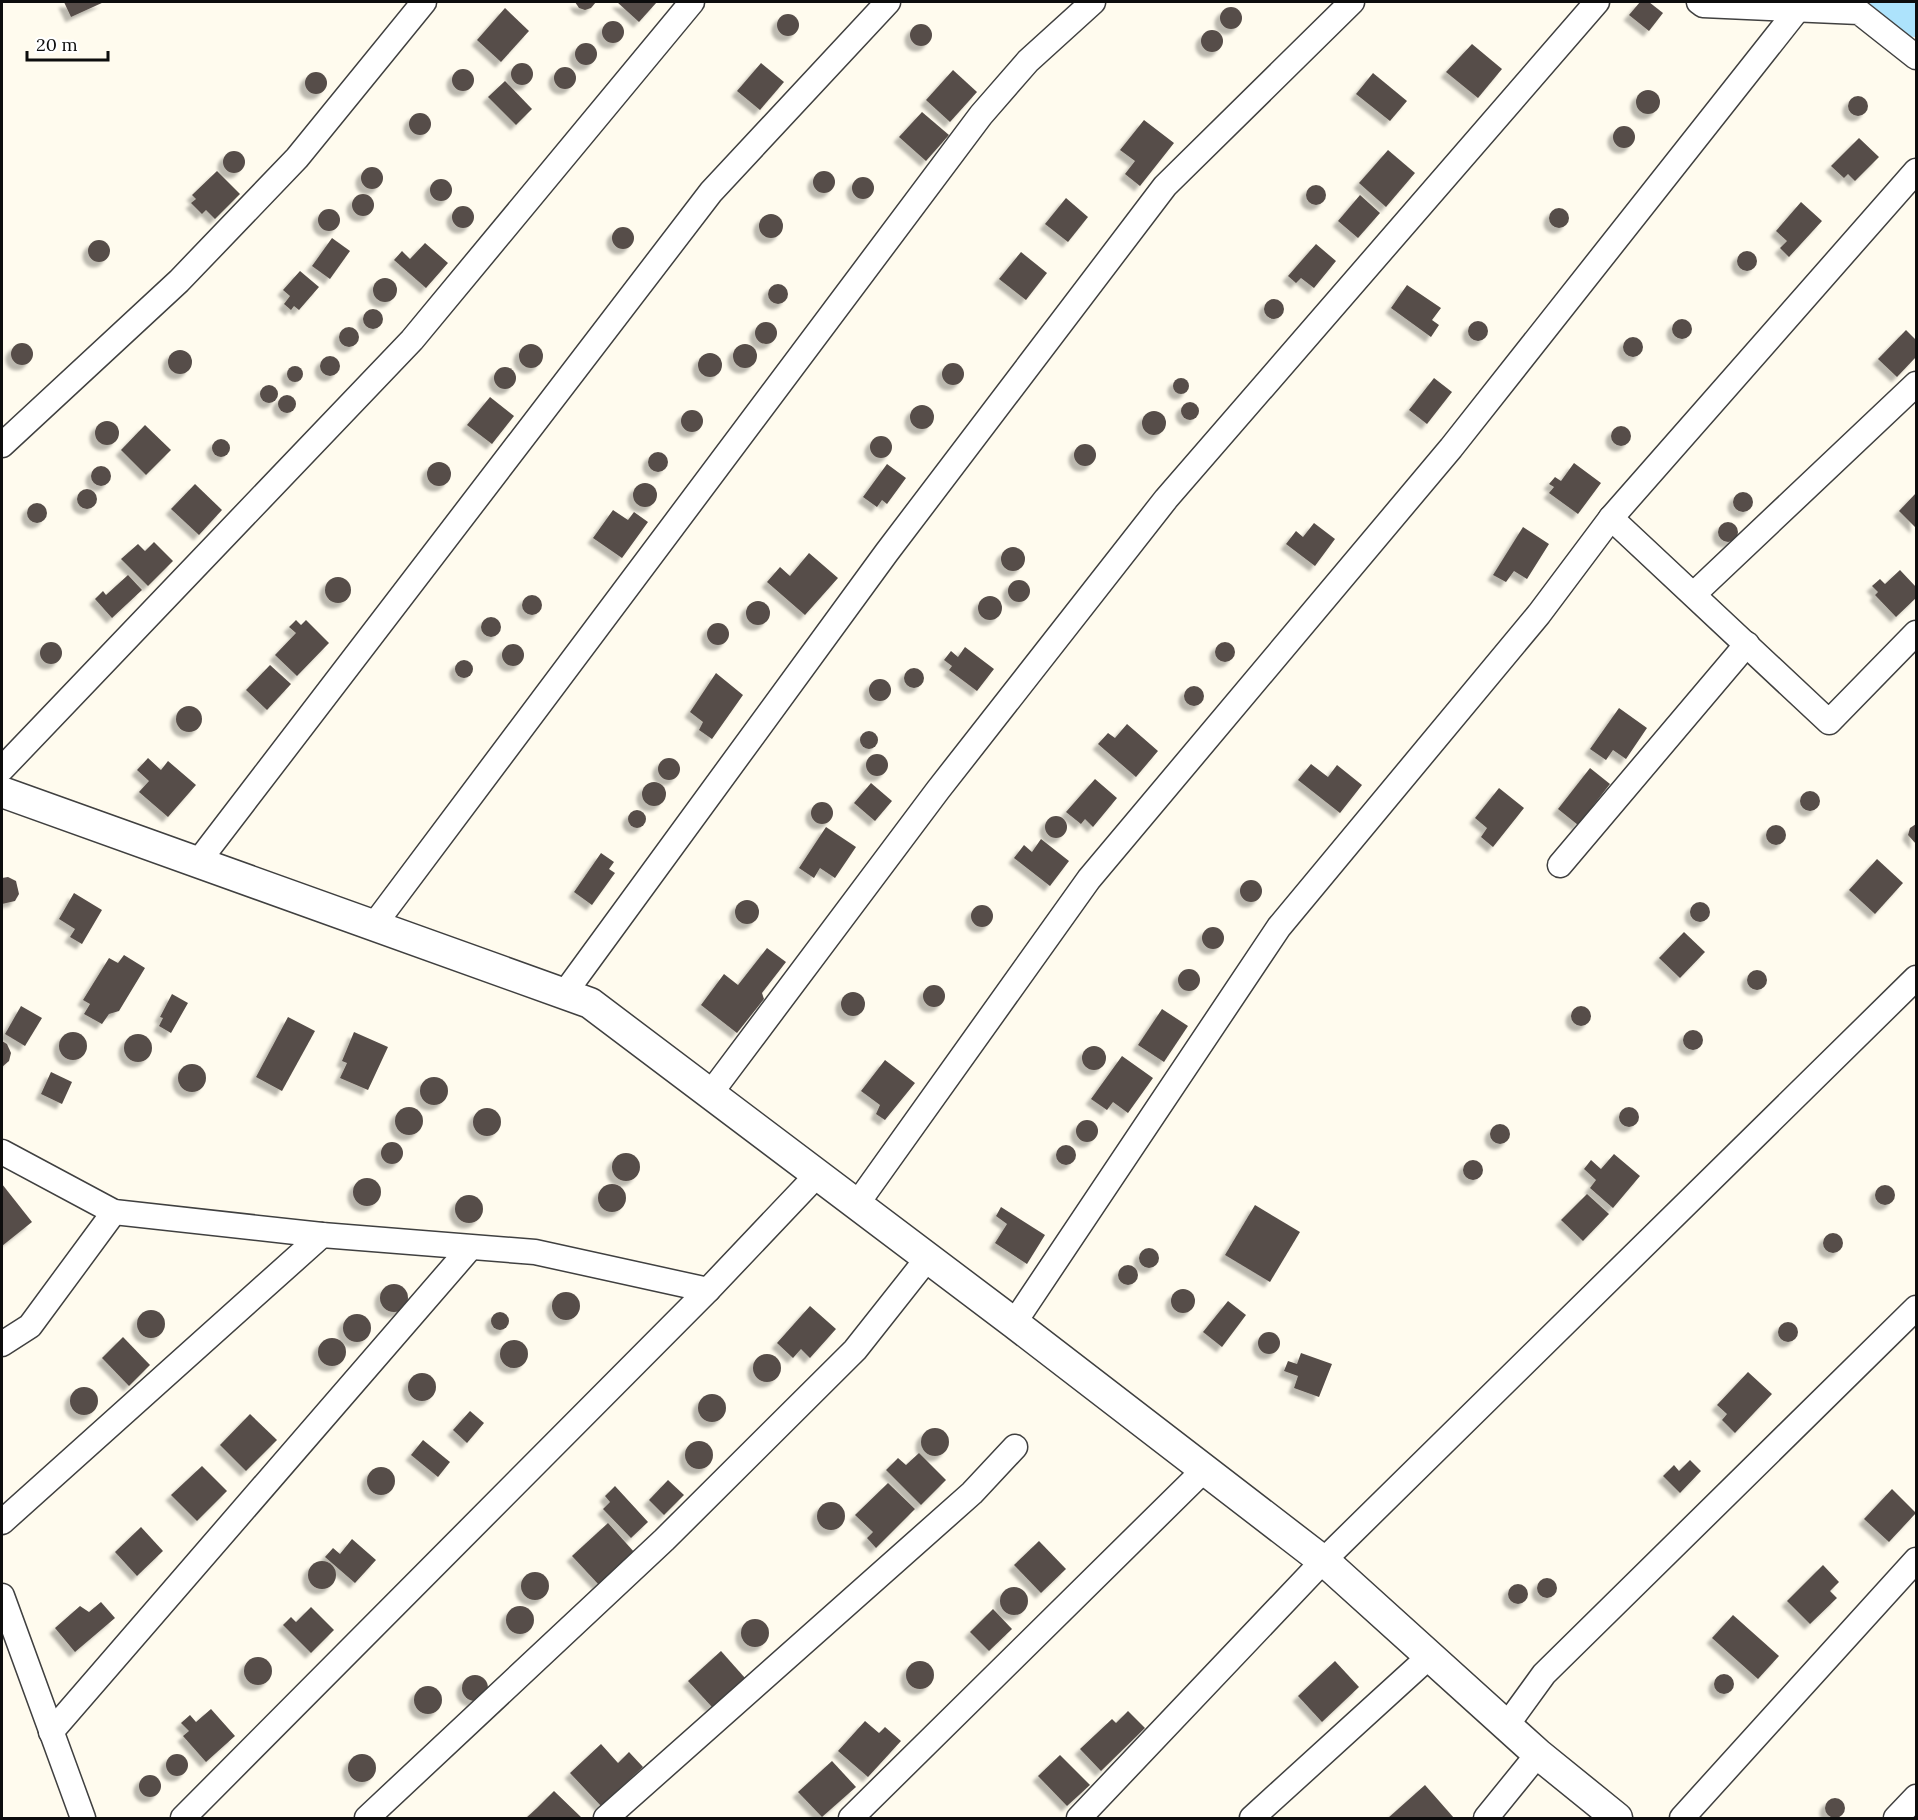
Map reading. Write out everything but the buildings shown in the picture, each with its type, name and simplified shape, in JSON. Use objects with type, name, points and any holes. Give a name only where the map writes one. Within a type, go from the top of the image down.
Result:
[{"type":"street","points":[[2,769],[412,340],[692,2]]},
{"type":"street","points":[[198,862],[711,192],[888,2]]},
{"type":"street","points":[[374,925],[981,114],[1028,61],[1093,2]]},
{"type":"street","points":[[564,994],[887,552],[1165,186],[1352,2]]},
{"type":"street","points":[[710,1094],[938,790],[1166,499],[1597,2]]},
{"type":"street","points":[[1699,2],[1703,5],[1859,12],[1917,57]]},
{"type":"street","points":[[2,445],[179,281],[297,158],[422,5]]},
{"type":"street","points":[[857,1204],[1089,879],[1451,448],[1798,9]]},
{"type":"street","points":[[1014,1323],[1279,927],[1539,614],[1611,518],[1917,171]]},
{"type":"street","points":[[1694,594],[1917,384]]},
{"type":"street","points":[[1611,518],[1829,722],[1917,633]]},
{"type":"street","points":[[1560,865],[1747,644]]},
{"type":"street","points":[[2,792],[590,1003],[1014,1323],[1323,1561],[1538,1754],[1617,1818]]},
{"type":"street","points":[[1079,1818],[1323,1561],[1917,978]]},
{"type":"street","points":[[2,1152],[114,1212],[322,1235],[535,1252],[708,1290]]},
{"type":"street","points":[[183,1818],[708,1290],[818,1174]]},
{"type":"street","points":[[2,1344],[30,1326],[114,1212]]},
{"type":"street","points":[[2,1522],[322,1235]]},
{"type":"street","points":[[51,1732],[470,1248]]},
{"type":"street","points":[[367,1818],[664,1540],[822,1383],[855,1350],[927,1259]]},
{"type":"street","points":[[1507,1725],[1544,1674],[1917,1308]]},
{"type":"street","points":[[606,1818],[972,1493],[1015,1447]]},
{"type":"street","points":[[851,1818],[1204,1470]]},
{"type":"street","points":[[1682,1818],[1917,1560]]},
{"type":"street","points":[[3,1602],[83,1818]]},
{"type":"street","points":[[1252,1818],[1431,1656]]},
{"type":"street","points":[[1486,1818],[1538,1754]]},
{"type":"street","points":[[1896,1818],[1917,1797]]},
{"type":"waterway","points":[[1894,2],[1916,13]]}]
